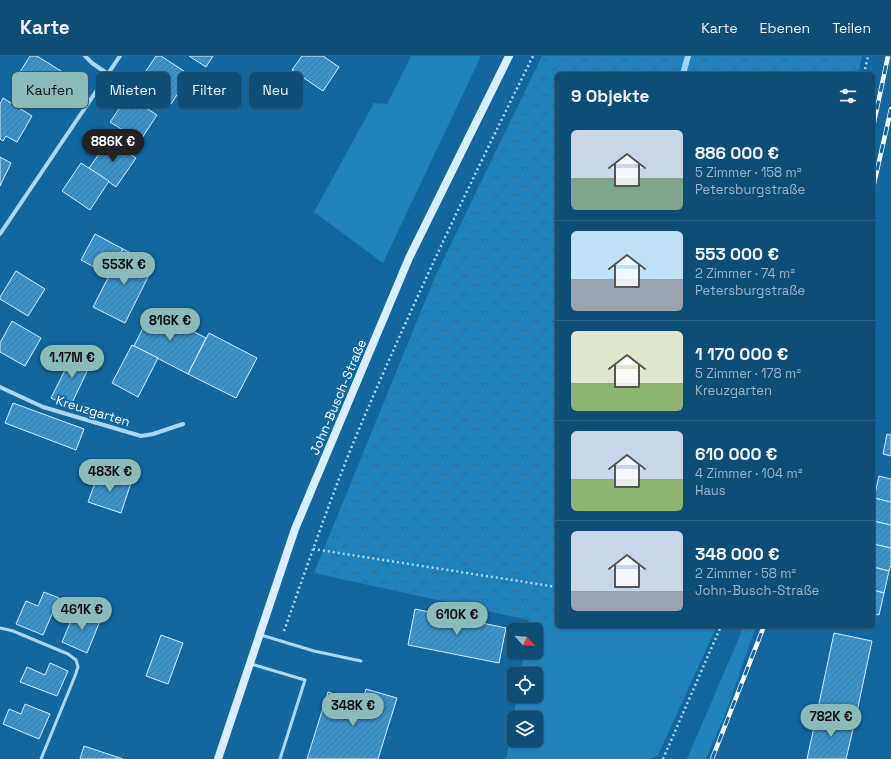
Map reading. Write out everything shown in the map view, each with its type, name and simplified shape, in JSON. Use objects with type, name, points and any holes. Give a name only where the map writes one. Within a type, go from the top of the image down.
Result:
[{"type":"main road","name":"John-Busch-Straße","points":[[218,759],[295,528],[409,258],[509,56]]},
{"type":"street","points":[[85,56],[105,72]]},
{"type":"street","points":[[109,72],[120,56]]},
{"type":"street","points":[[0,234],[96,92]]},
{"type":"street","name":"Kreuzgarten","points":[[0,387],[43,407],[141,436],[153,434],[183,424]]},
{"type":"lane","points":[[0,628],[13,631],[68,654],[76,660],[78,667],[76,676],[41,759]]},
{"type":"lane","points":[[259,635],[314,651],[361,661]]},
{"type":"lane","points":[[250,664],[305,680],[280,759]]},
{"type":"path","points":[[281,641],[313,548],[362,423],[427,274],[533,56]]},
{"type":"path","points":[[864,72],[868,56]]},
{"type":"path","points":[[313,548],[555,587]]},
{"type":"path","points":[[663,759],[720,628]]},
{"type":"green space","points":[[411,56],[481,56],[383,263],[314,212],[374,103],[387,104]]},
{"type":"green space","points":[[542,56],[862,56],[858,72],[555,72],[555,626],[314,573],[435,277]]},
{"type":"green space","points":[[529,620],[542,623],[528,623]]},
{"type":"green space","points":[[543,623],[555,626],[555,628],[716,628],[658,755],[650,759],[506,759],[508,747],[543,747],[543,711],[514,711],[516,703],[543,703],[543,667],[521,667],[523,659],[543,659]]},
{"type":"green space","points":[[743,628],[755,628],[726,712],[706,759],[687,759]]},
{"type":"building","points":[[30,56],[37,56],[63,72],[20,72]]},
{"type":"building","points":[[156,56],[161,56],[185,72],[178,72],[178,93],[171,104],[170,72],[145,72]]},
{"type":"building","points":[[189,56],[213,56],[206,67]]},
{"type":"building","points":[[302,56],[323,56],[339,67],[323,91],[303,77],[303,72],[295,72],[292,70]]},
{"type":"building","points":[[3,98],[12,104],[12,108],[19,108],[32,116],[17,142],[6,136],[3,141],[0,139],[0,104]]},
{"type":"building","points":[[120,108],[146,108],[157,115],[140,141],[110,122]]},
{"type":"building","points":[[109,140],[136,158],[116,187],[89,168]]},
{"type":"building","points":[[0,157],[11,163],[0,186]]},
{"type":"building","points":[[81,163],[109,181],[90,210],[62,191]]},
{"type":"building","points":[[95,234],[123,249],[109,275],[81,260]]},
{"type":"building","points":[[123,249],[154,265],[125,323],[93,307]]},
{"type":"building","points":[[16,271],[45,289],[28,316],[0,299]]},
{"type":"building","points":[[152,310],[206,338],[188,374],[134,346]]},
{"type":"building","points":[[12,321],[41,338],[25,366],[0,352],[0,343]]},
{"type":"building","points":[[209,333],[257,358],[236,398],[188,374]]},
{"type":"building","points":[[132,345],[158,358],[138,397],[112,383]]},
{"type":"building","points":[[75,350],[93,359],[70,407],[51,398]]},
{"type":"building","points":[[13,403],[84,429],[76,450],[5,423]]},
{"type":"building","points":[[887,434],[891,435],[891,456],[883,454]]},
{"type":"building","points":[[99,472],[131,483],[121,513],[88,502]]},
{"type":"building","points":[[879,476],[891,479],[891,502],[875,498]]},
{"type":"building","points":[[875,498],[891,502],[891,525],[875,521]]},
{"type":"building","points":[[875,521],[891,525],[891,548],[875,544]]},
{"type":"building","points":[[875,544],[891,548],[891,565],[889,571],[875,568]]},
{"type":"building","points":[[875,568],[889,571],[884,593],[875,591]]},
{"type":"building","points":[[875,591],[884,593],[879,615],[875,614]]},
{"type":"building","points":[[44,592],[59,598],[43,635],[16,624],[26,601],[38,606]]},
{"type":"building","points":[[415,609],[506,628],[499,663],[408,645]]},
{"type":"building","points":[[88,610],[102,616],[87,653],[62,642],[73,616],[83,620]]},
{"type":"building","points":[[834,633],[872,641],[855,721],[817,713]]},
{"type":"building","points":[[161,635],[183,643],[168,684],[146,676]]},
{"type":"building","points":[[50,663],[68,671],[57,696],[20,682],[27,667],[45,675]]},
{"type":"building","points":[[366,689],[397,698],[378,759],[307,759],[328,692],[362,703]]},
{"type":"building","points":[[25,704],[50,714],[39,739],[3,724],[9,709],[21,714]]},
{"type":"building","points":[[817,713],[855,721],[846,759],[807,759]]},
{"type":"building","points":[[84,746],[123,759],[80,759]]},
{"type":"waterway","points":[[684,72],[688,56]]},
{"type":"railway","points":[[875,118],[888,56]]},
{"type":"railway","points":[[875,179],[891,109]]},
{"type":"railway","points":[[712,759],[763,628]]}]
